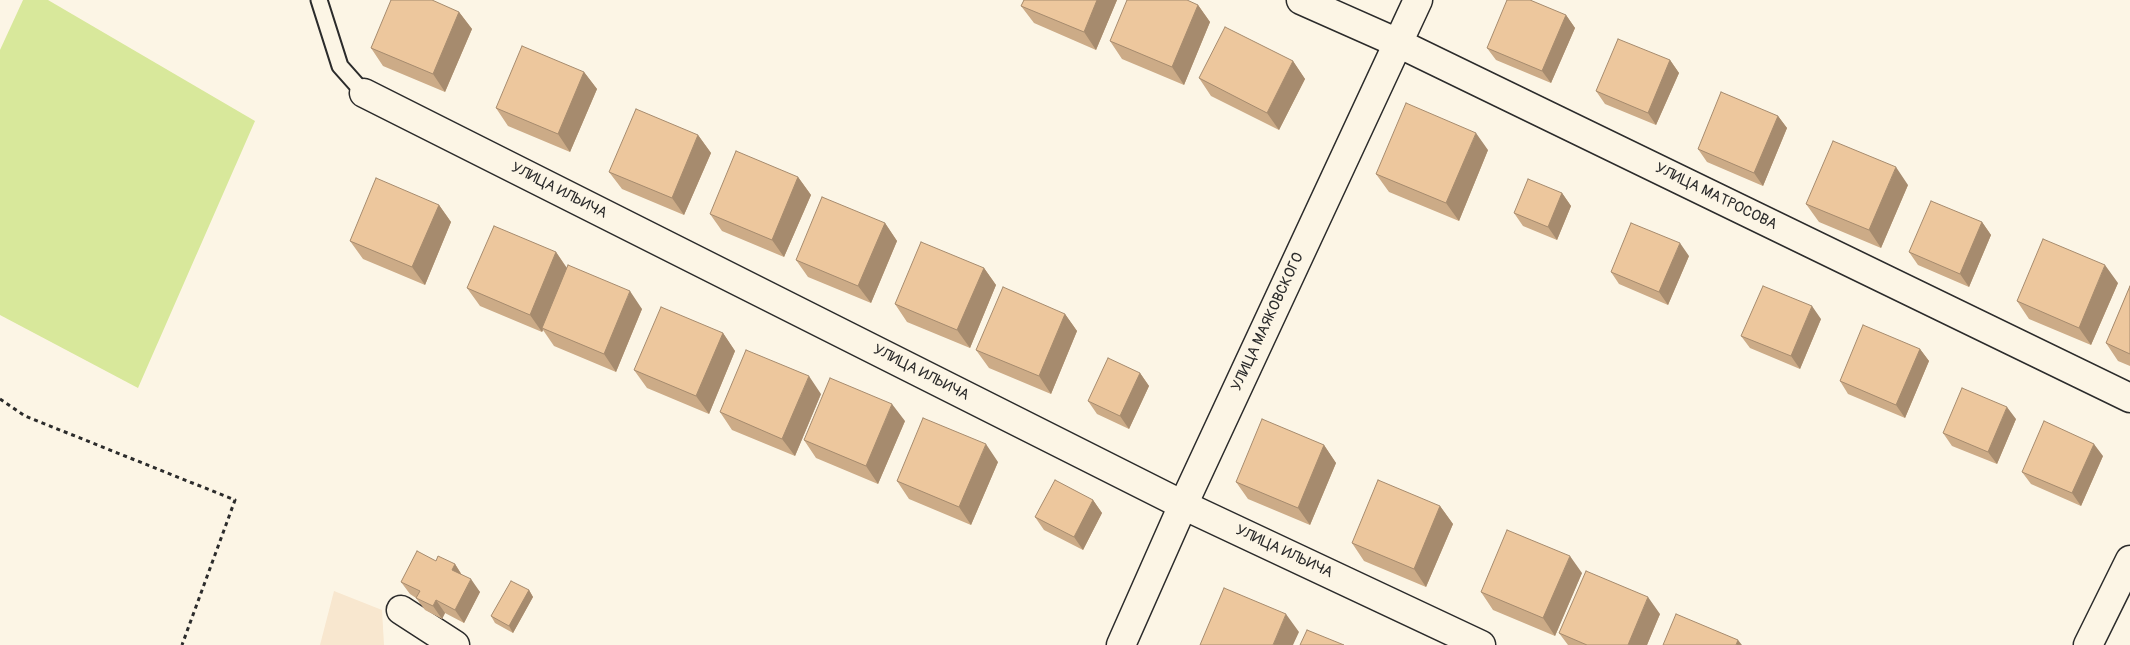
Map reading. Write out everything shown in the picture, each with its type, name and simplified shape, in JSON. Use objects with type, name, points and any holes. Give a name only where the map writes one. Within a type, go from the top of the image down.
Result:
[{"type":"street","name":"УЛИЦА МАТРОСОВА","points":[[1301,0],[1398,44],[2130,398]]},
{"type":"street","name":"УЛИЦА МАЯКОВСКОГО","points":[[1121,645],[1183,504],[1418,0]]},
{"type":"street","name":"УЛИЦА ИЛЬИЧА","points":[[364,93],[1183,504],[1481,645]]},
{"type":"street","points":[[2088,645],[2130,560]]},
{"type":"street","points":[[401,610],[455,645]]},
{"type":"lane","points":[[319,0],[340,66],[364,93]]},
{"type":"path","points":[[0,398],[25,416],[235,500],[182,645]]},
{"type":"shaded area","points":[[334,591],[382,610],[384,645],[320,645]]},
{"type":"green space","points":[[23,0],[48,0],[255,121],[138,388],[0,315],[0,50]]},
{"type":"building","points":[[391,0],[432,0],[459,12],[433,74],[371,48]]},
{"type":"building","points":[[1024,0],[1097,0],[1084,32],[1021,6]]},
{"type":"building","points":[[1127,0],[1187,0],[1198,5],[1172,67],[1110,41]]},
{"type":"building","points":[[1507,0],[1530,0],[1566,15],[1542,71],[1487,48]]},
{"type":"building","points":[[1225,27],[1293,61],[1267,113],[1199,78]]},
{"type":"building","points":[[1618,39],[1670,60],[1648,113],[1596,91]]},
{"type":"building","points":[[522,46],[584,72],[558,134],[496,108]]},
{"type":"building","points":[[1721,92],[1778,116],[1754,173],[1698,149]]},
{"type":"building","points":[[1406,103],[1476,133],[1446,203],[1376,174]]},
{"type":"building","points":[[636,109],[698,135],[672,198],[609,172]]},
{"type":"building","points":[[1833,141],[1896,167],[1869,230],[1806,204]]},
{"type":"building","points":[[736,151],[798,177],[772,240],[710,214]]},
{"type":"building","points":[[376,178],[439,205],[412,267],[350,241]]},
{"type":"building","points":[[1528,179],[1562,193],[1548,227],[1514,213]]},
{"type":"building","points":[[822,197],[885,223],[858,286],[796,260]]},
{"type":"building","points":[[1931,201],[1982,222],[1960,274],[1909,252]]},
{"type":"building","points":[[1631,223],[1680,243],[1659,292],[1611,272]]},
{"type":"building","points":[[494,226],[556,252],[530,315],[467,288]]},
{"type":"building","points":[[2043,239],[2105,265],[2079,328],[2017,301]]},
{"type":"building","points":[[921,242],[984,268],[957,330],[895,304]]},
{"type":"building","points":[[568,265],[630,291],[604,354],[542,328]]},
{"type":"building","points":[[1763,286],[1812,306],[1791,356],[1741,336]]},
{"type":"building","points":[[2130,286],[2130,354],[2106,343]]},
{"type":"building","points":[[1003,287],[1065,314],[1039,376],[976,350]]},
{"type":"building","points":[[661,307],[723,333],[696,396],[634,370]]},
{"type":"building","points":[[1863,325],[1920,349],[1896,405],[1840,381]]},
{"type":"building","points":[[746,350],[809,376],[782,439],[720,412]]},
{"type":"building","points":[[1108,358],[1140,373],[1120,416],[1088,401]]},
{"type":"building","points":[[830,378],[892,404],[866,466],[804,440]]},
{"type":"building","points":[[1962,388],[2007,407],[1988,452],[1943,433]]},
{"type":"building","points":[[923,418],[986,444],[959,507],[897,481]]},
{"type":"building","points":[[1262,419],[1324,445],[1298,508],[1236,482]]},
{"type":"building","points":[[2044,421],[2094,444],[2072,493],[2022,472]]},
{"type":"building","points":[[1055,480],[1093,500],[1074,537],[1035,517]]},
{"type":"building","points":[[1378,480],[1440,506],[1414,569],[1352,543]]},
{"type":"building","points":[[1507,530],[1570,556],[1543,618],[1481,592]]},
{"type":"building","points":[[417,551],[436,561],[438,556],[455,564],[452,570],[471,579],[455,610],[436,600],[433,606],[416,598],[420,591],[401,582]]},
{"type":"building","points":[[1586,571],[1648,597],[1628,645],[1587,645],[1559,633]]},
{"type":"building","points":[[511,581],[529,590],[509,626],[491,616]]},
{"type":"building","points":[[1224,588],[1286,614],[1273,645],[1200,645]]},
{"type":"building","points":[[1676,614],[1738,640],[1736,645],[1663,645]]},
{"type":"building","points":[[1307,630],[1344,645],[1300,645]]}]
